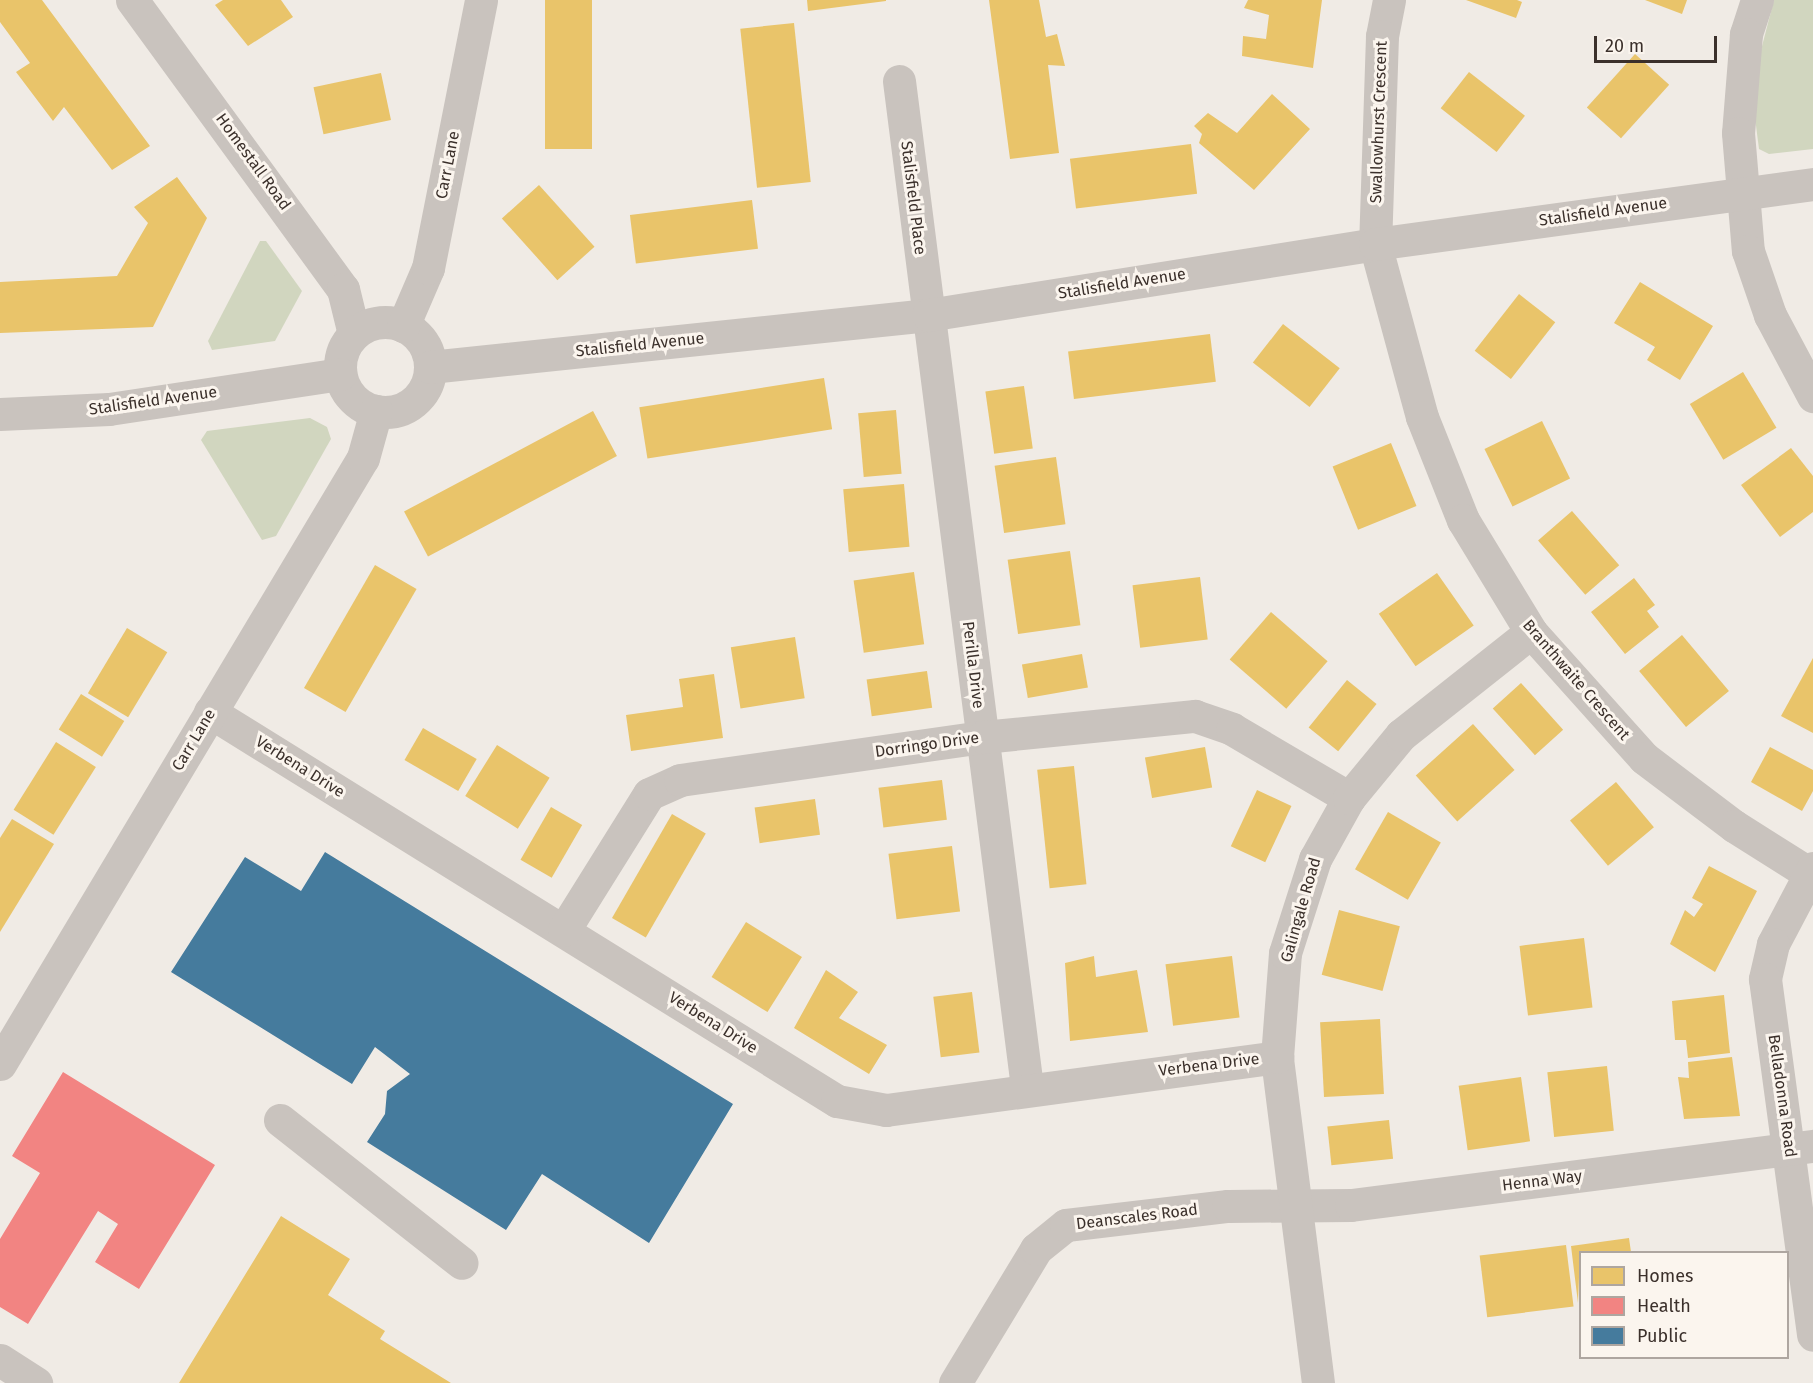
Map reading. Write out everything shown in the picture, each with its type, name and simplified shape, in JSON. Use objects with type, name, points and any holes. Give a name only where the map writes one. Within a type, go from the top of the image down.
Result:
[{"type":"street","name":"Homestall Road","points":[[132,0],[343,289],[354,334]]},
{"type":"street","name":"Carr Lane","points":[[403,326],[428,267],[481,0]]},
{"type":"street","name":"Swallowhurst Crescent","points":[[1375,244],[1382,36],[1389,0]]},
{"type":"street","points":[[1757,0],[1746,34],[1738,133],[1745,192],[1748,251],[1766,304],[1813,396]]},
{"type":"street","name":"Stalisfield Place","points":[[899,81],[928,315]]},
{"type":"street","name":"Stalisfield Avenue","points":[[430,367],[928,315],[1375,244],[1813,184]]},
{"type":"street","name":"Branthwaite Crescent","points":[[1375,244],[1422,417],[1451,489],[1531,632],[1644,758],[1734,826],[1811,871]]},
{"type":"street","name":"Perilla Drive","points":[[928,315],[1027,1087]]},
{"type":"street","points":[[377,322],[403,326],[423,342],[430,367],[419,396],[407,406],[376,411],[352,399],[340,374],[345,345],[354,334],[377,322]]},
{"type":"street","name":"Stalisfield Avenue","points":[[0,414],[109,409],[340,374]]},
{"type":"street","name":"Carr Lane","points":[[0,1064],[363,458],[376,411]]},
{"type":"street","name":"Galingale Road","points":[[1318,1383],[1277,1057],[1285,953],[1314,859],[1349,798],[1401,735],[1531,632]]},
{"type":"street","name":"Verbena Drive","points":[[210,712],[837,1101],[886,1110],[1027,1087],[1277,1057]]},
{"type":"street","name":"Dorringo Drive","points":[[564,930],[649,794],[680,780],[983,736],[1195,716],[1232,729],[1349,798]]},
{"type":"street","name":"Belladonna Road","points":[[1811,871],[1773,944],[1765,979],[1801,1148],[1813,1335]]},
{"type":"street","points":[[280,1120],[462,1263]]},
{"type":"street","name":"Henna Way","points":[[1295,1203],[1351,1205],[1801,1148]]},
{"type":"street","name":"Deanscales Road","points":[[955,1383],[1036,1249],[1066,1225],[1295,1203]]},
{"type":"street","points":[[0,1360],[36,1383]]},
{"type":"green space","points":[[1774,0],[1813,0],[1813,149],[1769,154],[1759,149],[1755,118],[1761,50]]},
{"type":"green space","points":[[260,241],[266,241],[302,291],[275,341],[212,350],[208,341]]},
{"type":"green space","points":[[310,418],[327,427],[331,439],[276,536],[262,540],[201,440],[207,431]]},
{"type":"building: Homes","points":[[0,0],[42,0],[150,146],[112,170],[64,107],[53,121],[16,72],[30,63],[0,22]]},
{"type":"building: Homes","points":[[223,0],[281,0],[293,17],[248,46],[215,5]]},
{"type":"building: Homes","points":[[545,0],[592,0],[592,149],[545,149]]},
{"type":"building: Homes","points":[[807,0],[886,0],[886,1],[808,11]]},
{"type":"building: Homes","points":[[989,0],[1039,0],[1046,37],[1057,34],[1065,66],[1048,65],[1059,153],[1010,159]]},
{"type":"building: Homes","points":[[1248,0],[1322,0],[1313,68],[1242,56],[1243,36],[1266,39],[1269,15],[1244,8]]},
{"type":"building: Homes","points":[[1466,0],[1517,0],[1522,2],[1516,18]]},
{"type":"building: Homes","points":[[1645,0],[1687,0],[1682,14]]},
{"type":"building: Homes","points":[[794,23],[811,182],[757,188],[740,29]]},
{"type":"building: Homes","points":[[1635,54],[1669,85],[1621,138],[1587,108]]},
{"type":"building: Homes","points":[[1469,72],[1525,116],[1497,152],[1441,108]]},
{"type":"building: Homes","points":[[381,73],[391,120],[323,134],[314,87]]},
{"type":"building: Homes","points":[[1272,94],[1310,129],[1254,190],[1199,143],[1202,134],[1194,126],[1208,113],[1237,133]]},
{"type":"building: Homes","points":[[1191,144],[1197,194],[1076,208],[1070,159]]},
{"type":"building: Homes","points":[[177,177],[207,218],[153,327],[0,333],[0,282],[117,276],[148,223],[134,207]]},
{"type":"building: Homes","points":[[539,185],[595,247],[557,280],[502,218]]},
{"type":"building: Homes","points":[[752,200],[758,249],[636,264],[630,215]]},
{"type":"building: Homes","points":[[1640,282],[1713,326],[1680,380],[1647,360],[1655,347],[1614,323]]},
{"type":"building: Homes","points":[[1519,294],[1555,322],[1511,379],[1475,351]]},
{"type":"building: Homes","points":[[1283,324],[1340,368],[1310,407],[1253,363]]},
{"type":"building: Homes","points":[[1210,334],[1216,382],[1074,399],[1068,351]]},
{"type":"building: Homes","points":[[1743,372],[1776,428],[1723,460],[1690,404]]},
{"type":"building: Homes","points":[[824,378],[832,429],[647,459],[639,407]]},
{"type":"building: Homes","points":[[1024,386],[1033,448],[994,454],[985,391]]},
{"type":"building: Homes","points":[[896,410],[902,474],[864,477],[858,413]]},
{"type":"building: Homes","points":[[593,411],[617,456],[428,556],[404,511]]},
{"type":"building: Homes","points":[[1542,421],[1570,479],[1513,507],[1484,449]]},
{"type":"building: Homes","points":[[1391,443],[1416,506],[1358,530],[1333,467]]},
{"type":"building: Homes","points":[[1791,448],[1813,476],[1813,512],[1780,537],[1741,485]]},
{"type":"building: Homes","points":[[1056,457],[1065,524],[1004,533],[995,466]]},
{"type":"building: Homes","points":[[904,484],[909,547],[849,552],[843,489]]},
{"type":"building: Homes","points":[[1572,511],[1619,565],[1585,595],[1538,541]]},
{"type":"building: Homes","points":[[1070,551],[1080,625],[1018,634],[1008,560]]},
{"type":"building: Homes","points":[[375,565],[417,589],[346,712],[304,688]]},
{"type":"building: Homes","points":[[914,572],[924,644],[864,653],[854,580]]},
{"type":"building: Homes","points":[[1437,573],[1474,625],[1416,666],[1379,614]]},
{"type":"building: Homes","points":[[1200,577],[1208,640],[1140,648],[1133,585]]},
{"type":"building: Homes","points":[[1634,578],[1655,605],[1647,611],[1659,627],[1625,654],[1591,612]]},
{"type":"building: Homes","points":[[1271,612],[1328,661],[1286,709],[1230,660]]},
{"type":"building: Homes","points":[[127,628],[167,652],[128,717],[88,693]]},
{"type":"building: Homes","points":[[1682,635],[1729,691],[1686,727],[1639,671]]},
{"type":"building: Homes","points":[[795,637],[805,698],[740,708],[731,647]]},
{"type":"building: Homes","points":[[1082,654],[1088,687],[1028,698],[1022,665]]},
{"type":"building: Homes","points":[[1813,658],[1813,733],[1781,716]]},
{"type":"building: Homes","points":[[927,671],[932,708],[872,716],[867,679]]},
{"type":"building: Homes","points":[[714,674],[723,738],[631,751],[626,715],[683,707],[679,679]]},
{"type":"building: Homes","points":[[1347,680],[1377,704],[1338,751],[1309,727]]},
{"type":"building: Homes","points":[[1521,683],[1563,730],[1535,755],[1493,708]]},
{"type":"building: Homes","points":[[81,694],[124,721],[102,757],[59,730]]},
{"type":"building: Homes","points":[[1473,724],[1514,770],[1457,822],[1416,776]]},
{"type":"building: Homes","points":[[423,728],[477,759],[458,791],[404,760]]},
{"type":"building: Homes","points":[[56,742],[96,767],[53,835],[14,810]]},
{"type":"building: Homes","points":[[497,745],[550,778],[518,829],[465,796]]},
{"type":"building: Homes","points":[[1205,747],[1212,787],[1152,798],[1145,758]]},
{"type":"building: Homes","points":[[1770,747],[1813,770],[1813,791],[1802,811],[1751,782]]},
{"type":"building: Homes","points":[[1074,766],[1086,884],[1050,888],[1037,770]]},
{"type":"building: Homes","points":[[942,780],[947,820],[883,828],[878,788]]},
{"type":"building: Homes","points":[[1616,782],[1654,827],[1608,866],[1570,821]]},
{"type":"building: Homes","points":[[1257,790],[1291,806],[1265,862],[1231,846]]},
{"type":"building: Homes","points":[[815,799],[820,835],[760,843],[755,807]]},
{"type":"building: Homes","points":[[551,807],[582,825],[552,878],[520,860]]},
{"type":"building: Homes","points":[[1388,812],[1441,843],[1408,900],[1355,869]]},
{"type":"building: Homes","points":[[672,814],[706,834],[646,937],[612,918]]},
{"type":"building: Homes","points":[[12,819],[54,844],[0,932],[0,838]]},
{"type":"building: Homes","points":[[952,846],[960,912],[897,919],[888,854]]},
{"type":"building: Homes","points":[[1709,866],[1757,891],[1715,972],[1670,944],[1685,910],[1694,917],[1703,904],[1692,898]]},
{"type":"building: Homes","points":[[1339,910],[1400,926],[1383,991],[1322,975]]},
{"type":"building: Homes","points":[[746,922],[802,957],[768,1012],[712,977]]},
{"type":"building: Homes","points":[[1584,938],[1593,1007],[1528,1015],[1519,946]]},
{"type":"building: Homes","points":[[1094,956],[1096,977],[1137,970],[1148,1032],[1070,1041],[1065,963]]},
{"type":"building: Homes","points":[[1232,956],[1240,1018],[1173,1026],[1165,964]]},
{"type":"building: Homes","points":[[826,970],[858,992],[839,1018],[887,1045],[869,1074],[794,1028]]},
{"type":"building: Homes","points":[[972,992],[979,1053],[941,1057],[933,997]]},
{"type":"building: Homes","points":[[1724,995],[1730,1053],[1688,1058],[1686,1040],[1675,1040],[1672,1001]]},
{"type":"building: Homes","points":[[1380,1019],[1384,1094],[1324,1097],[1320,1022]]},
{"type":"building: Homes","points":[[1732,1057],[1740,1116],[1684,1119],[1678,1077],[1689,1078],[1688,1062]]},
{"type":"building: Homes","points":[[1607,1066],[1614,1131],[1554,1137],[1547,1072]]},
{"type":"building: Homes","points":[[1521,1077],[1530,1141],[1468,1150],[1459,1086]]},
{"type":"building: Homes","points":[[1389,1120],[1393,1159],[1331,1165],[1327,1126]]},
{"type":"building: Homes","points":[[281,1216],[350,1259],[328,1295],[385,1331],[380,1339],[451,1383],[179,1383]]},
{"type":"building: Homes","points":[[1629,1238],[1631,1251],[1579,1251],[1578,1303],[1571,1246]]},
{"type":"building: Homes","points":[[1566,1245],[1574,1307],[1487,1317],[1480,1256]]},
{"type":"building: Health","points":[[63,1072],[215,1165],[139,1289],[95,1262],[118,1224],[98,1211],[28,1324],[0,1307],[0,1239],[40,1173],[12,1156]]},
{"type":"building: Public","points":[[325,852],[733,1104],[649,1243],[542,1174],[506,1230],[367,1142],[385,1114],[387,1091],[410,1074],[375,1047],[352,1084],[171,972],[245,857],[301,891]]}]
